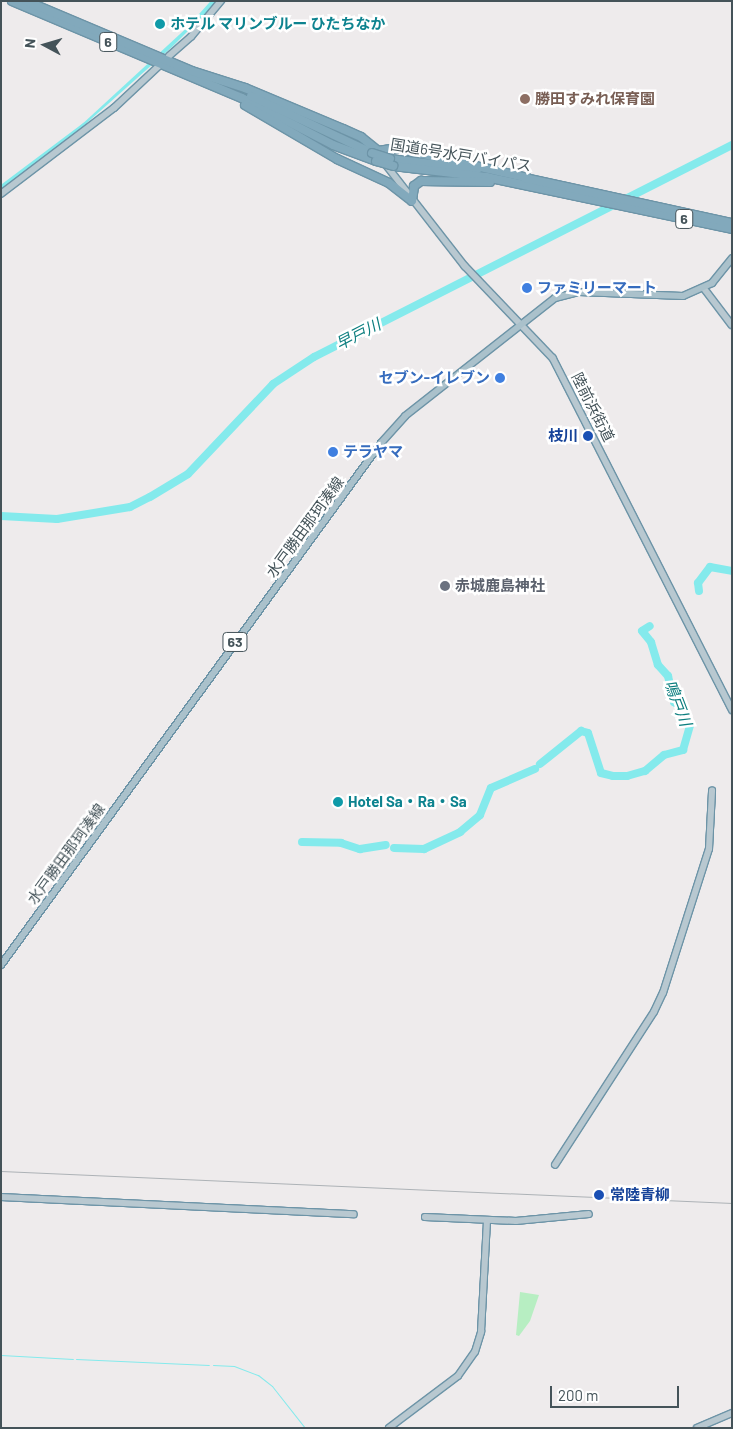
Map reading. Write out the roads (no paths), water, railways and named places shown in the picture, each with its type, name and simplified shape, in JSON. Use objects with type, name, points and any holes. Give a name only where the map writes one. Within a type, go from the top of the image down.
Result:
[{"type":"highway","name":"6","points":[[12,1],[204,82]]},
{"type":"highway","name":"6","points":[[26,1],[199,73]]},
{"type":"highway","name":"国道6号水戸バイパス","points":[[199,73],[375,152],[391,162],[522,184],[732,229]]},
{"type":"highway","points":[[199,73],[344,128],[361,137],[375,152],[397,148],[528,178]]},
{"type":"highway","name":"国道6号水戸バイパス","points":[[204,82],[342,149],[376,161],[528,178],[732,223]]},
{"type":"highway","points":[[204,82],[331,156],[389,183],[412,200],[414,186],[421,181],[522,184]]},
{"type":"main road","name":"水戸勝田那珂湊線","points":[[1,965],[389,433],[412,409],[549,302],[573,292],[674,297],[704,288],[720,275],[732,258]]},
{"type":"street","points":[[169,56],[208,18],[221,1]]},
{"type":"street","points":[[1,194],[131,92],[158,67]]},
{"type":"street","name":"陸前浜街道","points":[[375,152],[467,268],[556,363],[732,710]]},
{"type":"street","points":[[704,288],[732,325]]},
{"type":"street","points":[[555,1165],[654,1012],[663,994],[709,849],[712,791]]},
{"type":"street","points":[[1,1197],[354,1214]]},
{"type":"street","points":[[425,1217],[487,1221],[589,1214]]},
{"type":"street","points":[[389,1428],[458,1376],[475,1352],[481,1332],[487,1221]]},
{"type":"street","points":[[697,1428],[732,1413]]},
{"type":"water","points":[[192,23],[194,25],[172,47],[80,129],[79,127]]},
{"type":"waterway","points":[[189,28],[213,1]]},
{"type":"waterway","points":[[1,187],[84,125]]},
{"type":"waterway","name":"早戸川","points":[[1,516],[57,519],[130,507],[150,497],[188,474],[273,384],[314,357],[732,145]]},
{"type":"waterway","name":"鳴戸川","points":[[699,591],[698,583],[710,567],[732,571]]},
{"type":"waterway","name":"鳴戸川","points":[[540,764],[581,731],[588,733],[601,773],[613,776],[627,776],[645,771],[664,755],[683,750],[690,725],[681,720],[679,706],[674,702],[668,676],[658,665],[651,642],[642,631],[650,626]]},
{"type":"waterway","name":"鳴戸川","points":[[394,848],[424,849],[460,832],[480,815],[491,788],[535,769]]},
{"type":"waterway","name":"鳴戸川","points":[[302,842],[341,843],[360,849],[386,845]]},
{"type":"waterway","points":[[1,1355],[73,1359]]},
{"type":"waterway","points":[[76,1359],[209,1365]]},
{"type":"waterway","points":[[213,1365],[234,1366],[258,1375],[272,1386],[305,1428]]},
{"type":"railway","points":[[1,1171],[732,1203]]},
{"type":"place","name":"ホテル マリンブルー ひたちなか","points":[[160,24]]},
{"type":"place","name":"勝田すみれ保育園","points":[[525,99]]},
{"type":"place","name":"ファミリーマート","points":[[527,288]]},
{"type":"place","name":"セブン-イレブン","points":[[500,378]]},
{"type":"place","name":"枝川","points":[[588,436]]},
{"type":"place","name":"テラヤマ","points":[[333,452]]},
{"type":"place","name":"赤城鹿島神社","points":[[445,586]]},
{"type":"place","name":"Hotel Sa・Ra・Sa","points":[[338,802]]},
{"type":"place","name":"常陸青柳","points":[[599,1195]]}]
